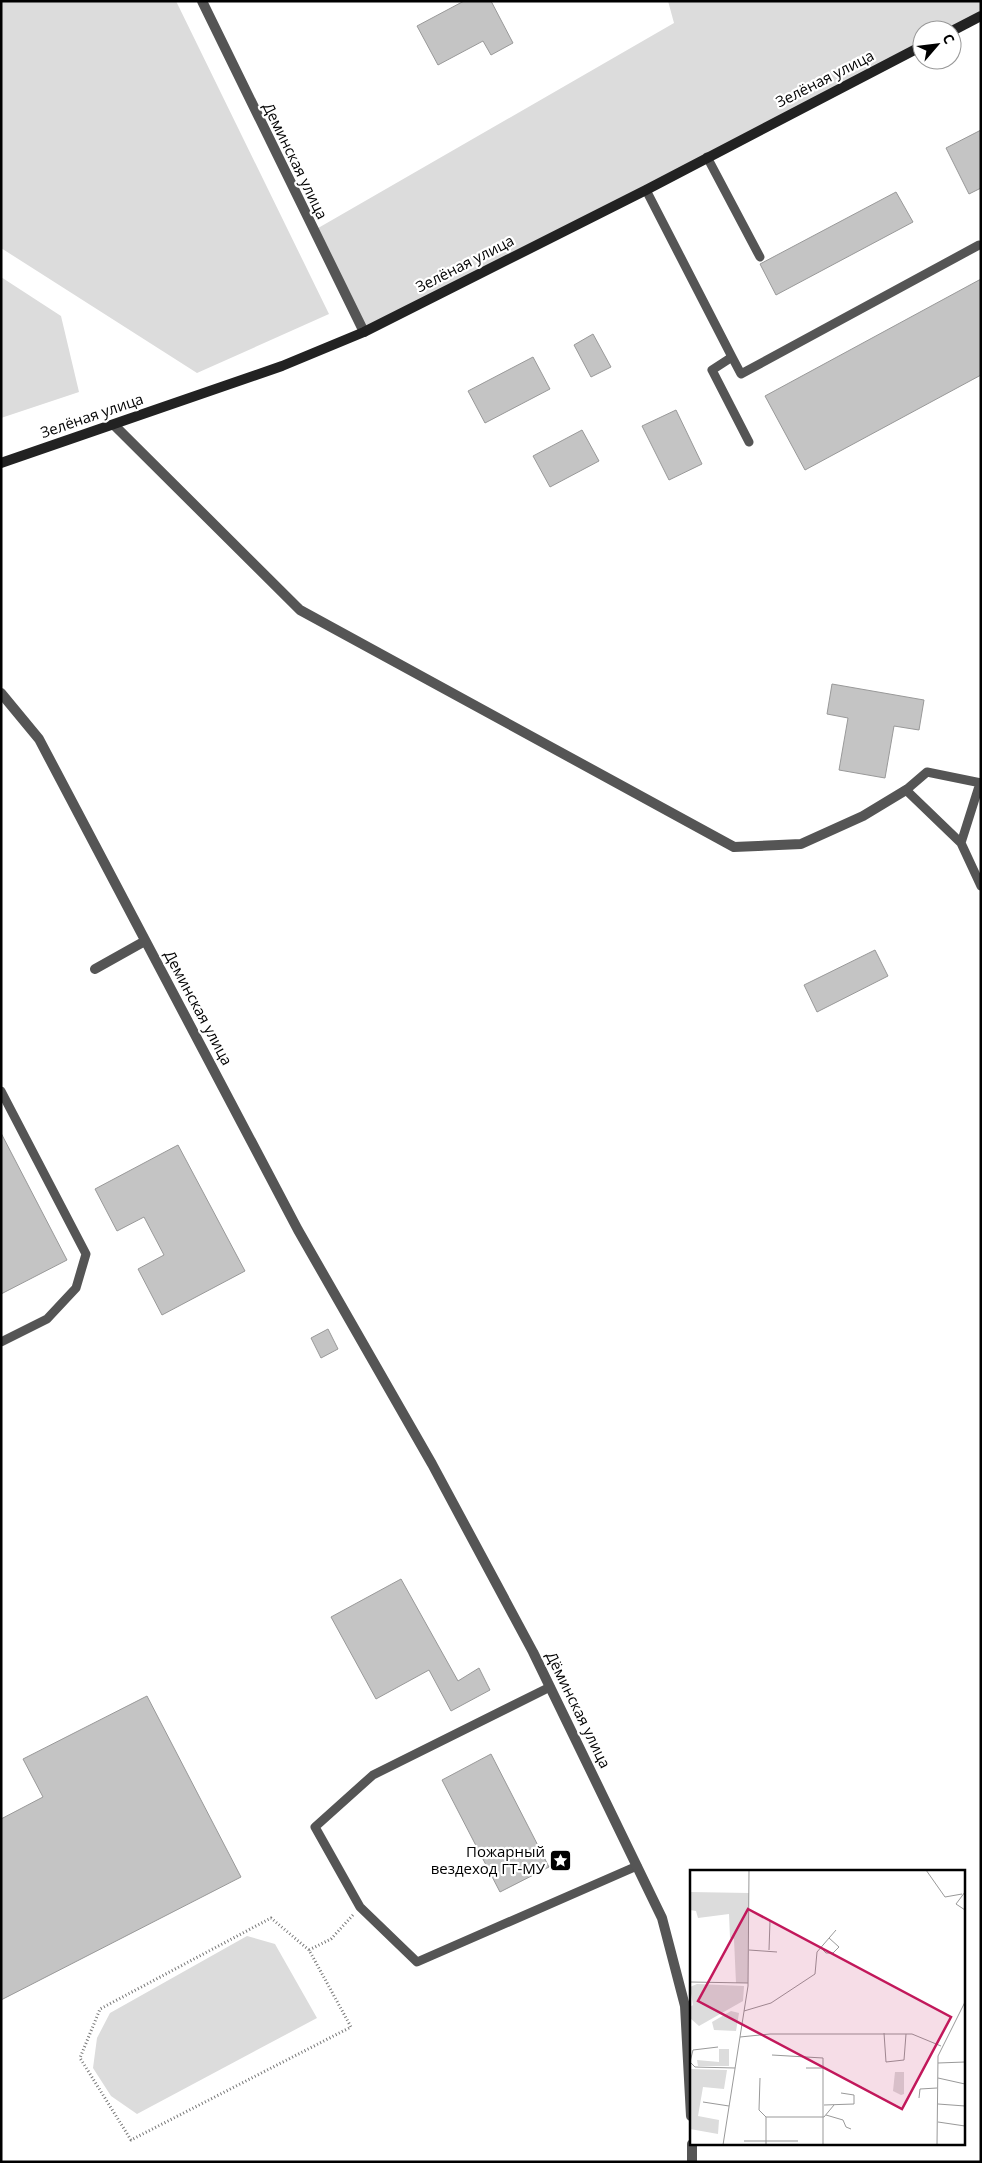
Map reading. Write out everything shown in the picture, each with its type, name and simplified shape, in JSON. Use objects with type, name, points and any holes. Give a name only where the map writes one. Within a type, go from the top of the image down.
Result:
[{"type":"street","name":"Деминская улица","points":[[202,1],[364,332]]},
{"type":"street","points":[[962,26],[981,16]]},
{"type":"street","name":"Зелёная улица","points":[[1,463],[282,366],[364,332],[646,190],[912,51]]},
{"type":"street","points":[[114,425],[300,610],[734,846],[801,844],[863,816],[906,790]]},
{"type":"street","name":"Деминская улица","points":[[1,693],[39,739],[298,1230],[362,1342]]},
{"type":"street","points":[[95,968],[111,955],[146,941]]},
{"type":"street","name":"Дёминская улица","points":[[362,1342],[441,1481],[533,1652],[662,1918],[685,2006],[690,2098]]},
{"type":"street","points":[[692,2146],[692,2162]]},
{"type":"lane","points":[[707,157],[760,257]]},
{"type":"lane","points":[[646,190],[742,374],[979,245]]},
{"type":"lane","points":[[732,357],[712,370],[749,442]]},
{"type":"lane","points":[[961,843],[981,783],[927,772],[906,790],[961,843],[981,886]]},
{"type":"lane","points":[[1,1091],[86,1254],[76,1288],[47,1319],[1,1342]]},
{"type":"lane","points":[[550,1687],[373,1775],[315,1827],[360,1907],[417,1962],[637,1866]]},
{"type":"path","points":[[309,1950],[331,1939],[360,1907]]},
{"type":"path","points":[[271,1918],[309,1950],[351,2027],[131,2140],[80,2058],[100,2009],[271,1918]]},
{"type":"shaded area","points":[[1,1],[176,1],[329,314],[197,373],[1,248]]},
{"type":"shaded area","points":[[668,1],[981,1],[981,16],[962,25],[962,20],[912,20],[912,51],[364,332],[313,231],[674,23]]},
{"type":"shaded area","points":[[1,277],[61,316],[79,392],[1,418]]},
{"type":"shaded area","points":[[247,1936],[275,1944],[317,2018],[137,2114],[111,2096],[93,2068],[97,2038],[110,2013]]},
{"type":"building","points":[[464,1],[491,1],[513,43],[491,55],[483,41],[438,65],[417,26]]},
{"type":"building","points":[[981,130],[981,188],[969,194],[946,148]]},
{"type":"building","points":[[896,192],[913,222],[776,295],[760,264]]},
{"type":"building","points":[[981,279],[981,375],[805,470],[765,396]]},
{"type":"building","points":[[593,334],[611,367],[591,377],[574,345]]},
{"type":"building","points":[[533,357],[550,389],[485,423],[468,391]]},
{"type":"building","points":[[676,410],[702,464],[669,480],[642,426]]},
{"type":"building","points":[[582,430],[599,461],[550,487],[533,456]]},
{"type":"building","points":[[832,684],[924,700],[919,730],[894,726],[885,778],[839,770],[848,718],[827,714]]},
{"type":"building","points":[[875,950],[888,976],[817,1012],[804,985]]},
{"type":"building","points":[[1,1133],[67,1260],[1,1294]]},
{"type":"building","points":[[178,1145],[245,1271],[162,1315],[138,1269],[164,1255],[144,1217],[117,1231],[95,1189]]},
{"type":"building","points":[[328,1329],[338,1349],[321,1358],[311,1338]]},
{"type":"building","points":[[401,1579],[458,1681],[479,1668],[490,1690],[451,1711],[429,1670],[376,1699],[331,1617]]},
{"type":"building","points":[[147,1696],[241,1877],[1,2000],[1,1819],[43,1797],[23,1759]]},
{"type":"building","points":[[491,1754],[549,1867],[500,1892],[442,1780]]},
{"type":"place","name":"Пожарный вездеход ГТ-МУ","points":[[561,1861]]}]
